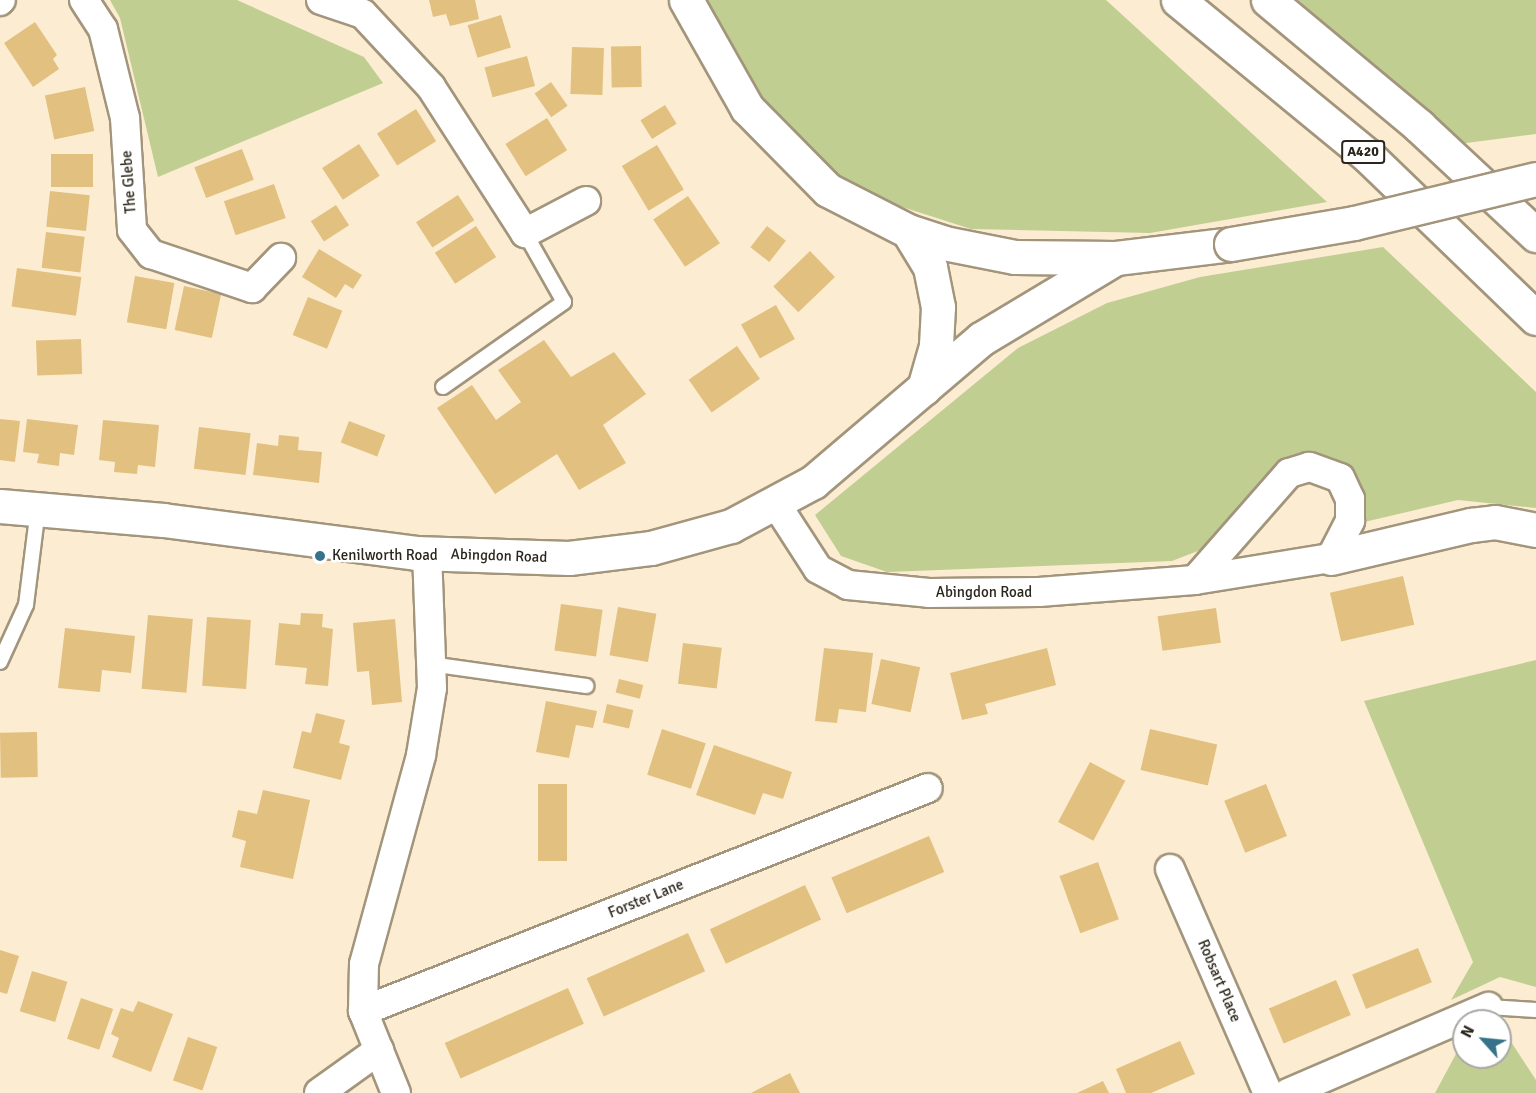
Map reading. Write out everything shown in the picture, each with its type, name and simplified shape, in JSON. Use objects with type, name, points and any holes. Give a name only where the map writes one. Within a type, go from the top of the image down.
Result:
[{"type":"main road","points":[[686,0],[719,63],[772,139],[828,190],[908,231],[1015,257],[1116,258],[1231,244],[1354,223],[1536,179]]},
{"type":"main road","name":"A420","points":[[1178,0],[1368,156],[1536,318]]},
{"type":"main road","points":[[1268,0],[1419,126],[1536,235]]},
{"type":"main road","points":[[908,231],[930,267],[938,307],[936,346],[924,388]]},
{"type":"main road","name":"Abingdon Road","points":[[0,506],[427,554],[569,558],[651,548],[731,526],[776,504],[845,460],[981,339],[1116,258]]},
{"type":"main road","points":[[1331,558],[1471,525],[1507,523],[1536,530]]},
{"type":"street","name":"The Glebe","points":[[84,0],[103,29],[125,118],[132,230],[151,254],[252,288],[280,258]]},
{"type":"street","points":[[321,0],[368,7],[430,87],[525,233],[586,201]]},
{"type":"street","points":[[1195,580],[1234,541],[1280,480],[1309,467],[1340,478],[1350,499],[1346,534],[1331,558]]},
{"type":"street","name":"Abingdon Road","points":[[776,504],[818,569],[830,578],[872,590],[1039,592],[1195,580],[1331,558]]},
{"type":"street","points":[[396,1093],[363,1011],[364,964],[421,755],[432,688],[427,554]]},
{"type":"street","name":"Forster Lane","points":[[363,1011],[928,788]]},
{"type":"street","name":"Robsart Place","points":[[1170,869],[1268,1093]]},
{"type":"street","points":[[1288,1093],[1488,1007]]},
{"type":"street","points":[[319,1093],[379,1050]]},
{"type":"lane","points":[[443,387],[564,302],[525,233]]},
{"type":"lane","points":[[0,662],[26,605],[38,509]]},
{"type":"lane","points":[[430,664],[586,686]]},
{"type":"lane","points":[[1488,1007],[1536,1010]]},
{"type":"green space","points":[[110,0],[237,0],[364,57],[383,83],[158,177],[120,18]]},
{"type":"green space","points":[[702,0],[1106,0],[1327,202],[1150,233],[971,229],[893,204],[847,183],[762,108]]},
{"type":"green space","points":[[1298,0],[1536,0],[1536,134],[1451,145]]},
{"type":"green space","points":[[1383,247],[1536,392],[1536,508],[1458,500],[1360,523],[1306,460],[1255,487],[1203,549],[1172,561],[887,572],[841,556],[815,515],[1018,348],[1107,303],[1200,277]]},
{"type":"green space","points":[[1536,660],[1536,987],[1500,977],[1451,1000],[1473,962],[1364,701]]},
{"type":"green space","points":[[1512,1043],[1536,1080],[1536,1093],[1435,1093],[1452,1061],[1452,1069],[1512,1069]]},
{"type":"building","points":[[429,0],[475,0],[479,19],[450,26],[446,14],[433,17]]},
{"type":"building","points":[[501,15],[511,48],[477,58],[468,25]]},
{"type":"building","points":[[35,22],[57,55],[53,59],[59,69],[33,87],[4,43]]},
{"type":"building","points":[[641,46],[642,87],[612,88],[611,47]]},
{"type":"building","points":[[572,47],[604,48],[602,95],[570,94]]},
{"type":"building","points":[[527,56],[535,86],[493,97],[484,67]]},
{"type":"building","points":[[551,82],[568,106],[551,117],[535,93]]},
{"type":"building","points":[[85,87],[94,131],[54,140],[45,96]]},
{"type":"building","points":[[665,105],[677,124],[652,139],[640,120]]},
{"type":"building","points":[[416,109],[436,141],[397,166],[377,133]]},
{"type":"building","points":[[547,118],[567,150],[526,176],[505,144]]},
{"type":"building","points":[[359,144],[380,176],[343,200],[322,168]]},
{"type":"building","points":[[657,145],[684,190],[649,211],[622,166]]},
{"type":"building","points":[[242,149],[254,180],[206,198],[194,167]]},
{"type":"building","points":[[51,154],[93,154],[93,187],[51,187]]},
{"type":"building","points":[[274,184],[286,218],[236,235],[224,201]]},
{"type":"building","points":[[50,191],[90,195],[86,231],[46,227]]},
{"type":"building","points":[[458,195],[474,220],[432,247],[416,222]]},
{"type":"building","points":[[688,196],[720,243],[685,267],[653,219]]},
{"type":"building","points":[[336,205],[349,225],[324,241],[311,221]]},
{"type":"building","points":[[476,226],[496,257],[455,284],[435,253]]},
{"type":"building","points":[[767,226],[786,241],[769,262],[750,247]]},
{"type":"building","points":[[46,232],[85,237],[80,272],[42,268]]},
{"type":"building","points":[[319,249],[362,275],[353,289],[345,284],[336,298],[302,277]]},
{"type":"building","points":[[810,251],[835,277],[798,312],[773,286]]},
{"type":"building","points":[[17,268],[81,277],[76,316],[12,307]]},
{"type":"building","points":[[135,276],[174,283],[166,329],[127,322]]},
{"type":"building","points":[[184,286],[221,294],[212,338],[175,330]]},
{"type":"building","points":[[308,297],[342,311],[327,349],[293,335]]},
{"type":"building","points":[[776,305],[795,339],[760,359],[741,324]]},
{"type":"building","points":[[81,339],[82,374],[37,376],[36,341]]},
{"type":"building","points":[[544,340],[571,377],[614,352],[646,394],[603,425],[626,463],[579,490],[557,454],[495,494],[437,408],[472,385],[496,420],[521,402],[498,370]]},
{"type":"building","points":[[737,346],[760,379],[712,413],[689,380]]},
{"type":"building","points":[[0,419],[20,421],[15,462],[0,460]]},
{"type":"building","points":[[27,419],[78,425],[74,455],[60,453],[59,466],[37,463],[39,454],[23,452]]},
{"type":"building","points":[[103,420],[159,425],[155,467],[138,465],[137,474],[114,472],[115,462],[99,460]]},
{"type":"building","points":[[349,421],[385,435],[377,456],[341,442]]},
{"type":"building","points":[[199,427],[251,433],[245,475],[194,469]]},
{"type":"building","points":[[279,435],[299,437],[298,450],[322,452],[319,483],[253,475],[257,443],[278,446]]},
{"type":"building","points":[[1403,576],[1414,625],[1341,642],[1330,593]]},
{"type":"building","points":[[561,604],[603,610],[596,656],[554,651]]},
{"type":"building","points":[[618,607],[656,614],[648,662],[609,655]]},
{"type":"building","points":[[1216,608],[1221,643],[1162,651],[1158,616]]},
{"type":"building","points":[[301,613],[323,614],[322,627],[333,629],[328,686],[305,684],[307,668],[275,665],[279,623],[300,625]]},
{"type":"building","points":[[148,615],[193,619],[186,693],[142,689]]},
{"type":"building","points":[[207,617],[251,620],[246,689],[202,686]]},
{"type":"building","points":[[395,619],[402,702],[372,705],[369,671],[357,672],[353,623]]},
{"type":"building","points":[[65,628],[135,636],[131,673],[102,670],[100,692],[58,688]]},
{"type":"building","points":[[683,643],[722,648],[717,688],[678,684]]},
{"type":"building","points":[[824,648],[873,653],[866,712],[839,709],[837,723],[815,721]]},
{"type":"building","points":[[1047,648],[1056,685],[985,704],[988,714],[962,720],[950,673]]},
{"type":"building","points":[[881,659],[920,667],[911,712],[871,704]]},
{"type":"building","points":[[619,679],[643,685],[640,699],[616,693]]},
{"type":"building","points":[[546,701],[597,711],[593,728],[576,725],[569,758],[536,752]]},
{"type":"building","points":[[607,704],[633,710],[629,729],[603,723]]},
{"type":"building","points":[[316,713],[345,720],[339,743],[350,746],[341,780],[293,768],[302,731],[311,733]]},
{"type":"building","points":[[662,729],[706,743],[691,789],[647,775]]},
{"type":"building","points":[[1150,729],[1217,745],[1208,785],[1141,770]]},
{"type":"building","points":[[37,732],[38,777],[1,778],[0,733]]},
{"type":"building","points":[[714,745],[792,772],[783,799],[763,793],[755,815],[696,795]]},
{"type":"building","points":[[1090,762],[1125,781],[1093,841],[1058,822]]},
{"type":"building","points":[[538,784],[567,784],[567,861],[538,861]]},
{"type":"building","points":[[1266,784],[1287,836],[1245,853],[1224,801]]},
{"type":"building","points":[[263,790],[310,800],[293,879],[240,867],[246,841],[232,837],[238,810],[257,814]]},
{"type":"building","points":[[929,836],[944,872],[847,913],[831,877]]},
{"type":"building","points":[[1098,862],[1119,919],[1080,933],[1059,876]]},
{"type":"building","points":[[805,885],[821,919],[726,964],[710,929]]},
{"type":"building","points":[[688,933],[705,971],[604,1017],[587,978]]},
{"type":"building","points":[[1418,948],[1432,982],[1366,1009],[1352,975]]},
{"type":"building","points":[[0,950],[19,956],[7,994],[0,992]]},
{"type":"building","points":[[32,971],[67,982],[55,1022],[20,1011]]},
{"type":"building","points":[[1336,980],[1351,1015],[1284,1044],[1269,1009]]},
{"type":"building","points":[[568,988],[584,1024],[461,1079],[445,1043]]},
{"type":"building","points":[[81,998],[113,1009],[99,1050],[67,1039]]},
{"type":"building","points":[[138,1001],[173,1014],[151,1072],[112,1057],[119,1038],[111,1034],[121,1008],[133,1012]]},
{"type":"building","points":[[188,1037],[217,1047],[202,1091],[173,1080]]},
{"type":"building","points":[[1180,1041],[1195,1074],[1151,1093],[1126,1093],[1116,1069]]},
{"type":"building","points":[[790,1073],[800,1093],[751,1093]]},
{"type":"building","points":[[1103,1081],[1109,1093],[1077,1093]]},
{"type":"place","name":"Kenilworth Road","points":[[320,556]]}]
